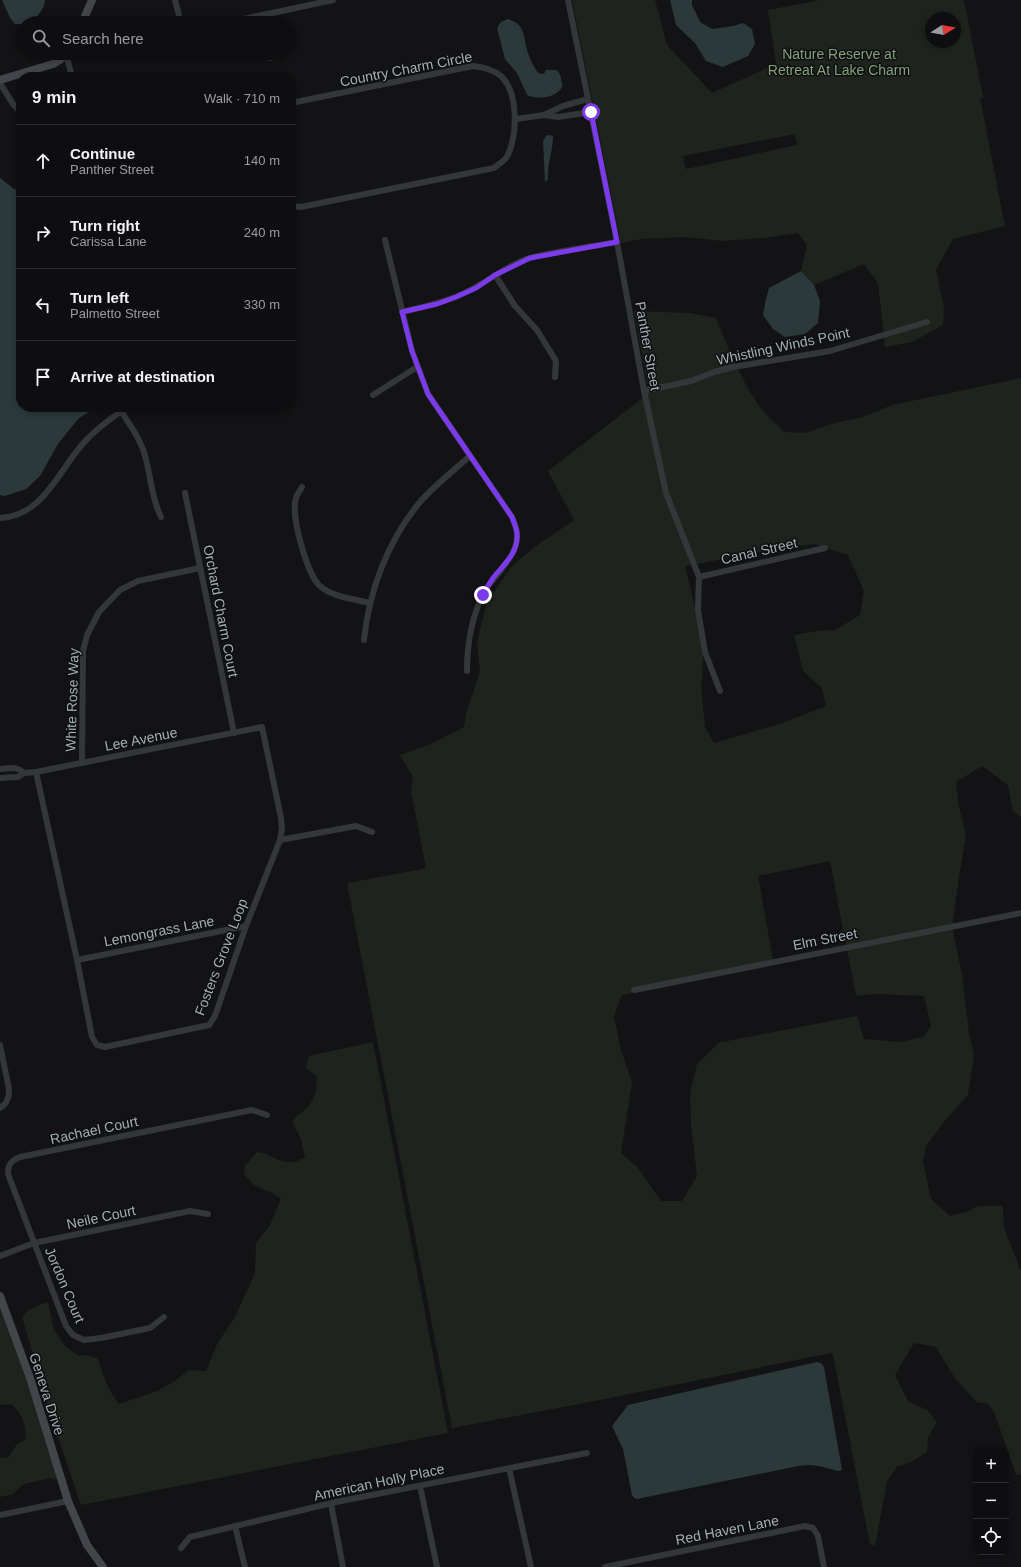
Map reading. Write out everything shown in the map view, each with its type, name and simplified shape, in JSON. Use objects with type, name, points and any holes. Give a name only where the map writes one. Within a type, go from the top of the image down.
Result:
[{"type":"main road","points":[[85,16],[92,0]]},
{"type":"main road","points":[[29,72],[53,64],[58,60]]},
{"type":"main road","points":[[0,82],[16,77]]},
{"type":"main road","name":"Geneva Drive","points":[[0,1296],[30,1378],[68,1501],[86,1545],[103,1567]]},
{"type":"street","points":[[175,0],[180,16]]},
{"type":"street","points":[[257,16],[333,0]]},
{"type":"street","name":"Panther Street","points":[[568,0],[617,242],[644,391],[666,493],[699,577],[698,610],[705,652],[720,691]]},
{"type":"street","points":[[68,60],[71,72]]},
{"type":"street","name":"Country Charm Circle","points":[[296,102],[473,66],[487,67],[502,77],[509,86],[516,119],[511,148],[505,160],[494,168],[301,207],[296,206]]},
{"type":"street","points":[[0,82],[16,107]]},
{"type":"street","points":[[544,115],[563,106],[588,100]]},
{"type":"street","points":[[563,106],[565,116]]},
{"type":"street","points":[[516,119],[544,115],[565,116],[591,112]]},
{"type":"street","points":[[385,240],[412,351],[428,394],[512,517],[517,535],[516,546],[511,557],[493,578],[483,595],[475,615],[469,636],[467,672]]},
{"type":"street","points":[[402,312],[437,304],[456,297],[476,288],[495,275],[530,258],[617,242]]},
{"type":"street","points":[[495,275],[515,306],[537,330],[556,361],[555,377]]},
{"type":"street","name":"Whistling Winds Point","points":[[644,391],[691,381],[714,372],[733,367],[830,351],[927,322]]},
{"type":"street","points":[[373,395],[417,367]]},
{"type":"street","points":[[0,518],[11,518],[25,512],[42,499],[82,445],[104,423],[120,412]]},
{"type":"street","points":[[122,412],[142,445],[154,500],[161,516]]},
{"type":"street","points":[[364,640],[370,603],[388,554],[400,531],[419,503],[437,484],[470,456]]},
{"type":"street","points":[[302,488],[295,498],[296,517],[300,540],[309,570],[314,580],[325,590],[370,603]]},
{"type":"street","name":"Orchard Charm Court","points":[[185,493],[234,733]]},
{"type":"street","name":"Canal Street","points":[[699,577],[825,548]]},
{"type":"street","name":"White Rose Way","points":[[82,763],[83,651],[87,635],[99,612],[120,590],[138,581],[200,568]]},
{"type":"street","name":"Lee Avenue","points":[[0,778],[18,777],[24,773],[36,772],[262,727]]},
{"type":"street","name":"Fosters Grove Loop","points":[[36,772],[77,960],[92,1037],[97,1045],[105,1047],[209,1025],[215,1016],[246,926],[280,840],[281,818],[262,727]]},
{"type":"street","name":"Lee Avenue","points":[[0,769],[16,768],[24,773]]},
{"type":"street","points":[[280,840],[356,826],[372,832]]},
{"type":"street","name":"Elm Street","points":[[634,990],[1021,913]]},
{"type":"street","name":"Lemongrass Lane","points":[[77,960],[246,926]]},
{"type":"street","points":[[0,1045],[9,1089],[8,1101],[0,1108]]},
{"type":"street","name":"Rachael Court","points":[[34,1243],[8,1174],[8,1167],[12,1161],[20,1157],[252,1110],[267,1114]]},
{"type":"street","name":"Neile Court","points":[[0,1256],[34,1243],[190,1210],[208,1214]]},
{"type":"street","name":"Jordon Court","points":[[34,1243],[66,1326],[73,1335],[84,1340],[101,1338],[150,1328],[164,1317]]},
{"type":"street","name":"American Holly Place","points":[[181,1548],[190,1537],[235,1526],[331,1504],[587,1453]]},
{"type":"street","points":[[509,1468],[532,1567]]},
{"type":"street","points":[[420,1486],[437,1567]]},
{"type":"street","points":[[0,1515],[68,1501]]},
{"type":"street","points":[[331,1504],[343,1567]]},
{"type":"street","points":[[235,1526],[245,1567]]},
{"type":"street","name":"Red Haven Lane","points":[[606,1567],[804,1526],[813,1528],[818,1536],[824,1567]]},
{"type":"green space","name":"Nature Reserve at Retreat At Lake Charm","points":[[572,0],[655,0],[667,45],[712,93],[776,64],[768,10],[820,0],[964,0],[983,97],[980,98],[1005,226],[953,239],[936,270],[944,308],[943,325],[912,342],[885,347],[878,283],[864,264],[814,285],[801,271],[807,245],[798,233],[765,238],[722,241],[685,237],[641,239],[621,243]],"holes":[[[795,134],[797,145],[686,169],[683,156]]]},
{"type":"green space","points":[[634,311],[690,313],[716,318],[749,391],[764,412],[784,432],[805,433],[835,423],[863,417],[892,405],[1021,378],[1021,817],[1013,811],[1008,785],[982,766],[956,782],[959,806],[966,836],[952,927],[962,975],[969,1033],[974,1054],[968,1095],[943,1123],[926,1146],[923,1161],[931,1199],[950,1216],[969,1211],[978,1206],[1003,1206],[1004,1228],[1021,1271],[1021,1475],[1016,1474],[1009,1454],[1009,1447],[1006,1447],[994,1412],[987,1403],[978,1403],[956,1380],[936,1347],[914,1343],[895,1375],[908,1401],[927,1410],[937,1422],[928,1437],[927,1452],[913,1461],[897,1467],[887,1481],[875,1547],[870,1544],[833,1355],[831,1353],[600,1400],[452,1428],[347,883],[423,869],[426,867],[411,791],[413,777],[400,755],[431,744],[464,727],[466,713],[480,672],[477,643],[486,604],[510,568],[532,549],[574,520],[548,471],[649,393]],"holes":[[[815,544],[848,555],[864,591],[860,615],[835,630],[794,635],[803,671],[822,688],[826,706],[780,724],[714,743],[705,727],[701,685],[704,645],[685,566],[772,550]],[[830,861],[856,996],[876,994],[924,996],[931,1026],[923,1037],[900,1042],[864,1039],[857,1016],[721,1041],[697,1064],[690,1093],[691,1125],[697,1176],[682,1201],[661,1201],[637,1167],[621,1153],[632,1082],[621,1050],[614,1016],[622,995],[663,988],[773,960],[758,876]]]},
{"type":"green space","points":[[373,1042],[448,1433],[81,1505],[51,1416],[22,1317],[30,1310],[48,1302],[54,1330],[65,1346],[79,1356],[88,1355],[98,1359],[106,1383],[119,1404],[157,1391],[172,1383],[189,1370],[206,1371],[218,1342],[234,1319],[255,1273],[256,1243],[270,1225],[281,1199],[274,1194],[254,1185],[244,1174],[245,1166],[257,1152],[288,1162],[296,1162],[305,1157],[301,1139],[293,1124],[294,1118],[312,1101],[316,1090],[317,1076],[306,1068],[309,1056]]},
{"type":"green space","points":[[0,1307],[26,1379],[57,1479],[50,1478],[24,1484],[13,1494],[0,1497],[0,1458],[9,1457],[17,1444],[25,1440],[25,1429],[21,1416],[11,1404],[0,1405]]},
{"type":"shaded area","points":[[2,0],[45,0],[41,12],[37,16],[16,16],[16,24],[10,18]]},
{"type":"shaded area","points":[[670,0],[692,0],[692,5],[700,22],[712,29],[743,23],[752,29],[755,44],[748,56],[723,67],[706,61],[695,43],[676,25]]},
{"type":"shaded area","points":[[508,19],[521,28],[529,56],[538,73],[544,74],[546,70],[556,70],[559,73],[562,87],[556,94],[541,98],[527,95],[517,73],[505,59],[497,28],[501,22]]},
{"type":"shaded area","points":[[546,136],[553,136],[553,142],[548,168],[548,179],[545,182],[543,141]]},
{"type":"shaded area","points":[[0,178],[16,189],[16,412],[88,412],[78,419],[58,444],[40,476],[26,489],[5,496],[0,495]]},
{"type":"shaded area","points":[[801,271],[814,285],[820,301],[818,323],[805,334],[785,337],[773,329],[763,315],[766,299],[769,288]]},
{"type":"shaded area","points":[[817,1362],[821,1363],[824,1367],[842,1470],[838,1471],[808,1465],[798,1466],[637,1499],[634,1498],[632,1495],[623,1449],[612,1426],[628,1405]]},
{"type":"route","points":[[483,595],[493,578],[511,557],[516,546],[516,526],[512,517],[428,394],[417,367],[402,312],[437,304],[456,297],[476,288],[495,275],[530,258],[617,242],[591,112]]}]
